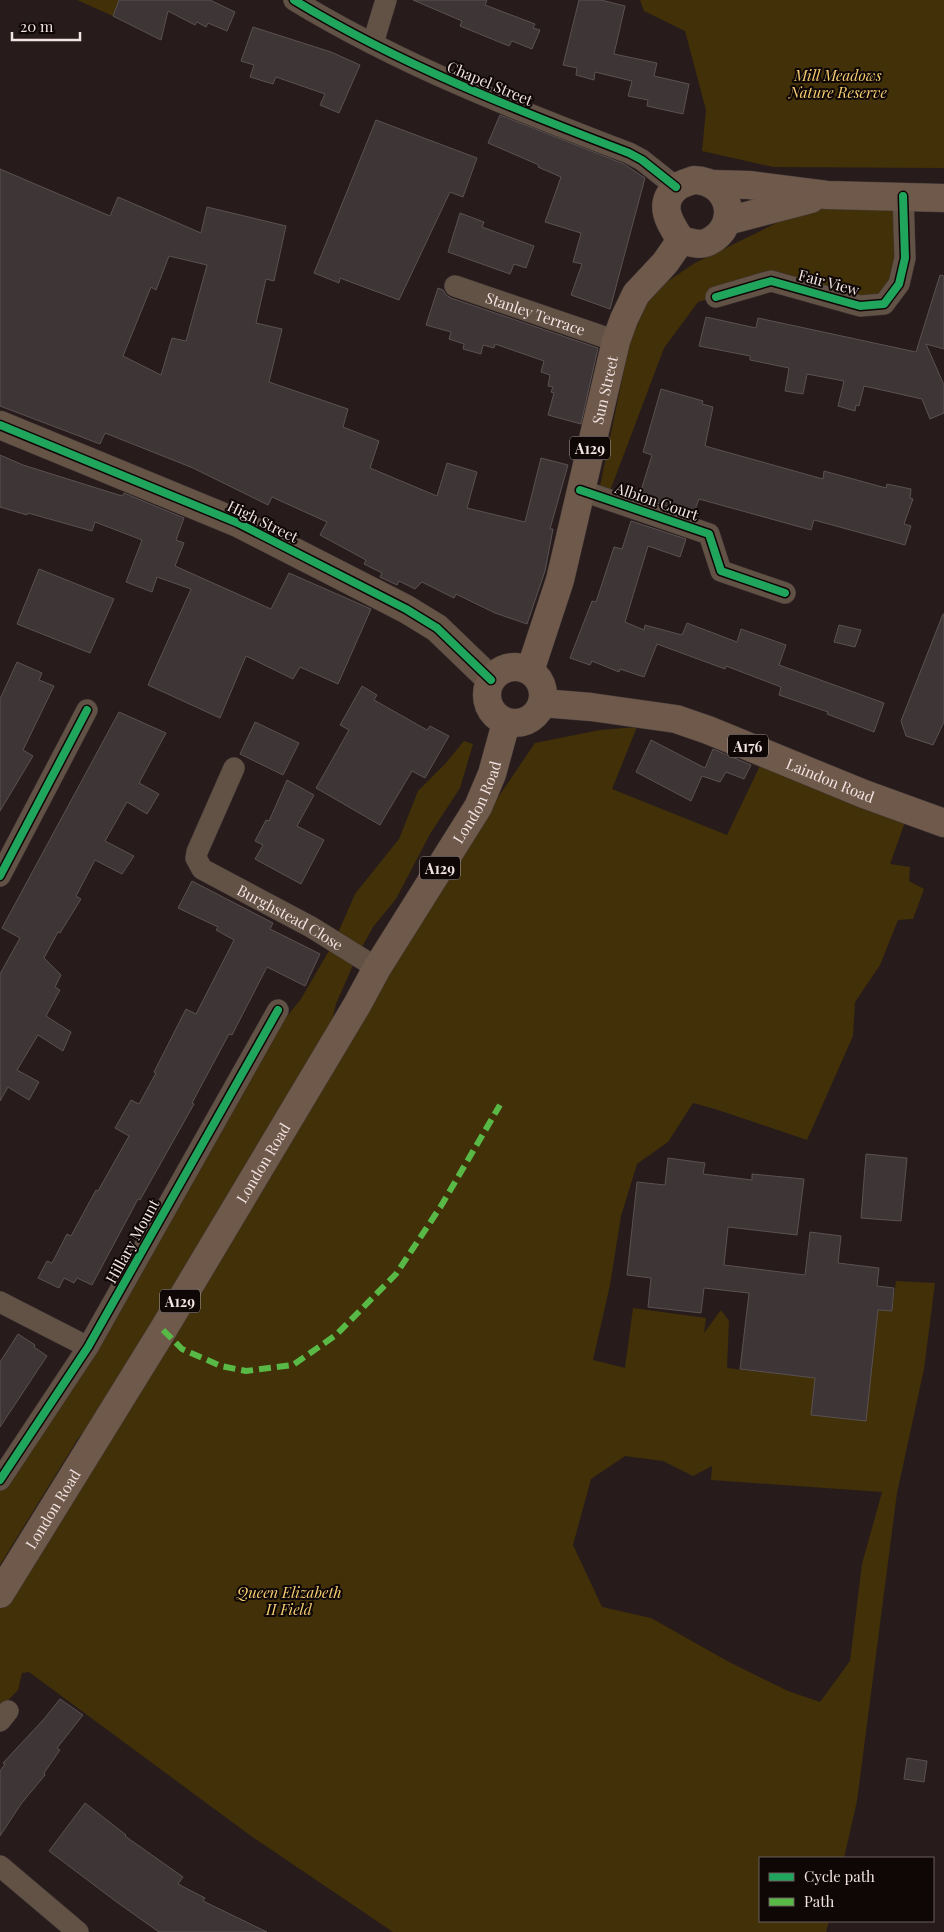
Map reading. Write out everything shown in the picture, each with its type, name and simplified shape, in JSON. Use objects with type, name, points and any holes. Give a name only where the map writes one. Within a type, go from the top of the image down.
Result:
[{"type":"main road","points":[[712,184],[722,193],[728,204],[727,221],[720,232],[707,243],[696,244],[681,240],[671,226],[665,211],[668,197],[676,187],[694,180],[712,184],[749,185],[827,195],[944,198]]},
{"type":"main road","points":[[727,221],[827,195]]},
{"type":"main road","name":"Sun Street","points":[[530,671],[560,580],[616,341],[636,294],[665,263],[681,240]]},
{"type":"main road","name":"High Street","points":[[0,425],[186,500],[238,523],[306,557],[406,609],[437,628],[491,680]]},
{"type":"main road","points":[[518,667],[530,671],[542,686],[542,703],[532,718],[520,723],[506,723],[495,715],[489,706],[487,696],[491,680],[499,672],[507,668],[518,667]]},
{"type":"main road","name":"Laindon Road","points":[[542,703],[591,707],[676,719],[708,730],[864,794],[944,823]]},
{"type":"main road","name":"London Road","points":[[0,1594],[163,1330],[357,1005],[377,968],[478,807],[492,774],[506,723]]},
{"type":"street","name":"Chapel Street","points":[[294,0],[373,43],[474,93],[629,153],[642,160],[676,187]]},
{"type":"street","points":[[373,43],[386,0]]},
{"type":"street","name":"Fair View","points":[[716,297],[771,281],[860,306],[884,304],[899,284],[905,258],[903,196]]},
{"type":"street","name":"Stanley Terrace","points":[[455,286],[616,341]]},
{"type":"street","name":"Albion Court","points":[[580,490],[708,534],[721,571],[785,593]]},
{"type":"street","points":[[0,876],[87,710]]},
{"type":"street","name":"Burghstead Close","points":[[234,768],[196,852],[196,858],[202,869],[311,927],[377,968]]},
{"type":"street","name":"Hillary Mount","points":[[0,1480],[88,1347],[278,1010]]},
{"type":"street","points":[[0,1302],[88,1347]]},
{"type":"street","points":[[0,1866],[78,1932]]},
{"type":"green space","points":[[77,0],[119,0],[113,16]]},
{"type":"green space","name":"Mill Meadows Nature Reserve","points":[[640,0],[944,0],[944,168],[773,167],[702,151],[706,110],[685,31],[644,11]]},
{"type":"green space","points":[[903,203],[905,258],[884,304],[771,281],[698,302],[664,348],[607,499],[598,496],[630,341],[653,291],[695,263],[803,210]]},
{"type":"green space","name":"Queen Elizabeth II Field","points":[[637,727],[612,789],[727,835],[766,753],[909,811],[890,864],[910,867],[909,881],[924,889],[913,919],[898,920],[880,965],[855,1002],[853,1036],[807,1140],[693,1103],[668,1142],[637,1164],[621,1216],[610,1285],[593,1360],[625,1368],[633,1308],[706,1318],[704,1333],[721,1310],[729,1321],[727,1368],[815,1378],[811,1415],[865,1421],[878,1310],[892,1311],[896,1281],[935,1283],[924,1369],[897,1493],[857,1801],[844,1857],[759,1857],[759,1922],[829,1922],[826,1932],[393,1932],[251,1836],[29,1672],[22,1673],[18,1690],[0,1709],[0,1594],[136,1373],[79,1437],[0,1565],[0,1480],[266,1042],[301,999],[334,942],[355,894],[399,839],[418,791],[445,764],[464,741],[473,744],[460,788],[430,834],[396,899],[373,927],[357,956],[336,1004],[322,1061],[357,1005],[535,743],[600,730]],"holes":[[[625,1456],[663,1461],[693,1476],[712,1466],[711,1480],[882,1492],[862,1564],[850,1661],[820,1702],[788,1691],[729,1662],[651,1618],[602,1607],[573,1545],[591,1479]]]},
{"type":"building","points":[[119,0],[210,0],[235,12],[227,31],[208,23],[206,27],[197,22],[195,25],[168,11],[161,40],[113,16]]},
{"type":"building","points":[[413,0],[487,0],[485,5],[535,24],[533,28],[540,30],[532,49],[512,41],[509,46],[460,26],[462,21]]},
{"type":"building","points":[[579,0],[601,0],[625,6],[614,54],[657,63],[654,76],[689,84],[683,114],[647,106],[648,100],[628,96],[632,81],[595,72],[594,80],[576,75],[577,68],[563,65]]},
{"type":"building","points":[[253,27],[331,52],[360,65],[339,113],[320,105],[325,94],[276,77],[273,84],[250,77],[254,65],[241,61]]},
{"type":"building","points":[[500,115],[624,164],[645,178],[610,309],[571,295],[582,264],[573,262],[581,233],[545,222],[561,177],[538,167],[539,165],[488,143]]},
{"type":"building","points":[[376,120],[477,158],[463,197],[450,192],[399,300],[340,278],[339,283],[314,273]]},
{"type":"building","points":[[0,169],[110,216],[118,197],[201,233],[207,207],[286,226],[274,281],[266,279],[256,323],[282,329],[269,382],[348,409],[343,427],[379,441],[370,468],[437,496],[447,463],[477,472],[467,508],[525,522],[541,458],[568,465],[550,529],[553,529],[545,571],[527,624],[495,613],[456,594],[454,598],[422,582],[415,589],[399,581],[397,585],[380,577],[382,573],[364,564],[366,560],[320,535],[327,522],[272,497],[268,505],[193,468],[105,433],[100,444],[0,406]],"holes":[[[169,256],[207,265],[186,341],[172,338],[161,375],[123,356],[151,287],[156,290]]]},
{"type":"building","points":[[460,213],[484,222],[482,227],[534,246],[526,268],[514,264],[510,274],[448,252]]},
{"type":"building","points":[[940,275],[944,276],[944,349],[926,344],[944,385],[944,413],[930,419],[922,399],[864,386],[859,406],[856,405],[855,411],[838,406],[844,381],[807,374],[803,394],[785,391],[789,368],[750,360],[750,356],[699,346],[706,317],[756,328],[758,318],[916,352]]},
{"type":"building","points":[[438,288],[451,298],[598,348],[581,424],[548,415],[554,393],[551,392],[553,387],[548,386],[550,375],[541,372],[544,361],[495,344],[494,348],[483,345],[481,354],[463,349],[464,344],[449,339],[451,332],[426,325]]},
{"type":"building","points":[[661,389],[703,401],[702,404],[713,407],[705,446],[823,479],[824,471],[886,488],[887,484],[911,489],[910,498],[913,499],[904,524],[911,526],[905,545],[814,520],[811,530],[699,499],[693,515],[639,497],[652,455],[643,452]]},
{"type":"building","points":[[0,455],[23,465],[122,496],[124,493],[184,518],[176,540],[184,543],[175,566],[271,609],[289,573],[371,609],[338,684],[300,667],[293,679],[246,656],[220,718],[148,685],[191,589],[157,577],[152,592],[126,582],[142,540],[95,522],[92,531],[0,507]]},
{"type":"building","points":[[631,521],[686,539],[680,557],[648,546],[625,622],[644,630],[645,625],[682,635],[687,623],[737,642],[741,629],[786,645],[779,665],[884,703],[874,732],[827,714],[828,712],[779,695],[781,687],[726,666],[725,669],[657,644],[644,677],[620,669],[619,672],[592,661],[590,665],[570,658],[592,601],[596,602],[614,547],[622,549]]},
{"type":"building","points":[[39,569],[114,599],[90,653],[17,624]]},
{"type":"building","points":[[943,614],[944,722],[933,745],[906,736],[901,721]]},
{"type":"building","points":[[839,625],[861,630],[855,647],[834,642]]},
{"type":"building","points":[[17,662],[42,673],[39,680],[54,686],[23,750],[33,756],[0,811],[0,699]]},
{"type":"building","points":[[362,686],[377,695],[374,700],[427,730],[430,726],[449,736],[425,778],[412,771],[380,825],[316,788],[349,730],[340,725]]},
{"type":"building","points":[[119,712],[166,733],[139,783],[159,794],[147,814],[127,802],[105,841],[134,856],[122,874],[95,860],[76,896],[81,899],[60,933],[58,932],[44,958],[61,975],[55,987],[60,990],[46,1016],[71,1032],[63,1051],[38,1035],[17,1070],[39,1082],[29,1100],[8,1087],[0,1101],[0,974],[20,938],[2,928]]},
{"type":"building","points":[[255,722],[299,743],[283,775],[240,754]]},
{"type":"building","points":[[651,740],[705,768],[713,749],[751,765],[744,779],[726,772],[720,782],[702,776],[691,801],[636,772]]},
{"type":"building","points":[[287,780],[314,795],[297,826],[324,840],[301,884],[255,859],[263,845],[255,841],[266,820],[269,821]]},
{"type":"building","points":[[192,881],[273,923],[270,929],[320,954],[305,986],[267,967],[232,1035],[229,1034],[192,1103],[194,1104],[140,1200],[138,1199],[92,1285],[77,1278],[74,1283],[64,1278],[59,1288],[38,1278],[47,1261],[52,1263],[67,1234],[71,1236],[129,1136],[115,1128],[131,1100],[139,1104],[186,1009],[196,1014],[234,940],[216,930],[218,927],[178,908]]},
{"type":"building","points":[[866,1154],[907,1158],[901,1221],[861,1218]]},
{"type":"building","points":[[668,1158],[705,1163],[703,1174],[752,1180],[752,1174],[804,1179],[797,1235],[728,1227],[724,1265],[805,1275],[810,1232],[841,1236],[838,1263],[879,1268],[877,1286],[894,1288],[892,1311],[878,1310],[866,1421],[811,1415],[815,1378],[740,1369],[749,1293],[704,1288],[701,1313],[648,1307],[651,1278],[627,1275],[637,1182],[665,1185]]},
{"type":"building","points":[[18,1334],[35,1345],[34,1347],[47,1356],[0,1427],[0,1362]]},
{"type":"building","points":[[60,1699],[83,1715],[57,1748],[60,1750],[44,1773],[45,1775],[21,1804],[0,1836],[0,1771],[5,1764],[3,1763]]},
{"type":"building","points":[[907,1758],[927,1761],[924,1782],[904,1779]]},
{"type":"building","points":[[85,1803],[125,1836],[183,1877],[178,1884],[205,1898],[203,1901],[267,1932],[159,1932],[118,1903],[49,1851]]},
{"type":"marked path","points":[[163,1330],[182,1349],[221,1366],[246,1371],[293,1365],[336,1335],[396,1274],[441,1206],[500,1105]]},
{"type":"cycle path","points":[[294,0],[374,45],[416,65],[543,120],[629,153],[642,160],[676,187]]},
{"type":"cycle path","points":[[716,297],[771,281],[860,306],[884,304],[899,284],[905,258],[903,196]]},
{"type":"cycle path","points":[[0,425],[238,523],[406,609],[437,628],[491,680]]},
{"type":"cycle path","points":[[580,490],[709,534],[721,571],[785,593]]},
{"type":"cycle path","points":[[0,876],[87,710]]},
{"type":"cycle path","points":[[0,1480],[88,1347],[278,1010]]}]
